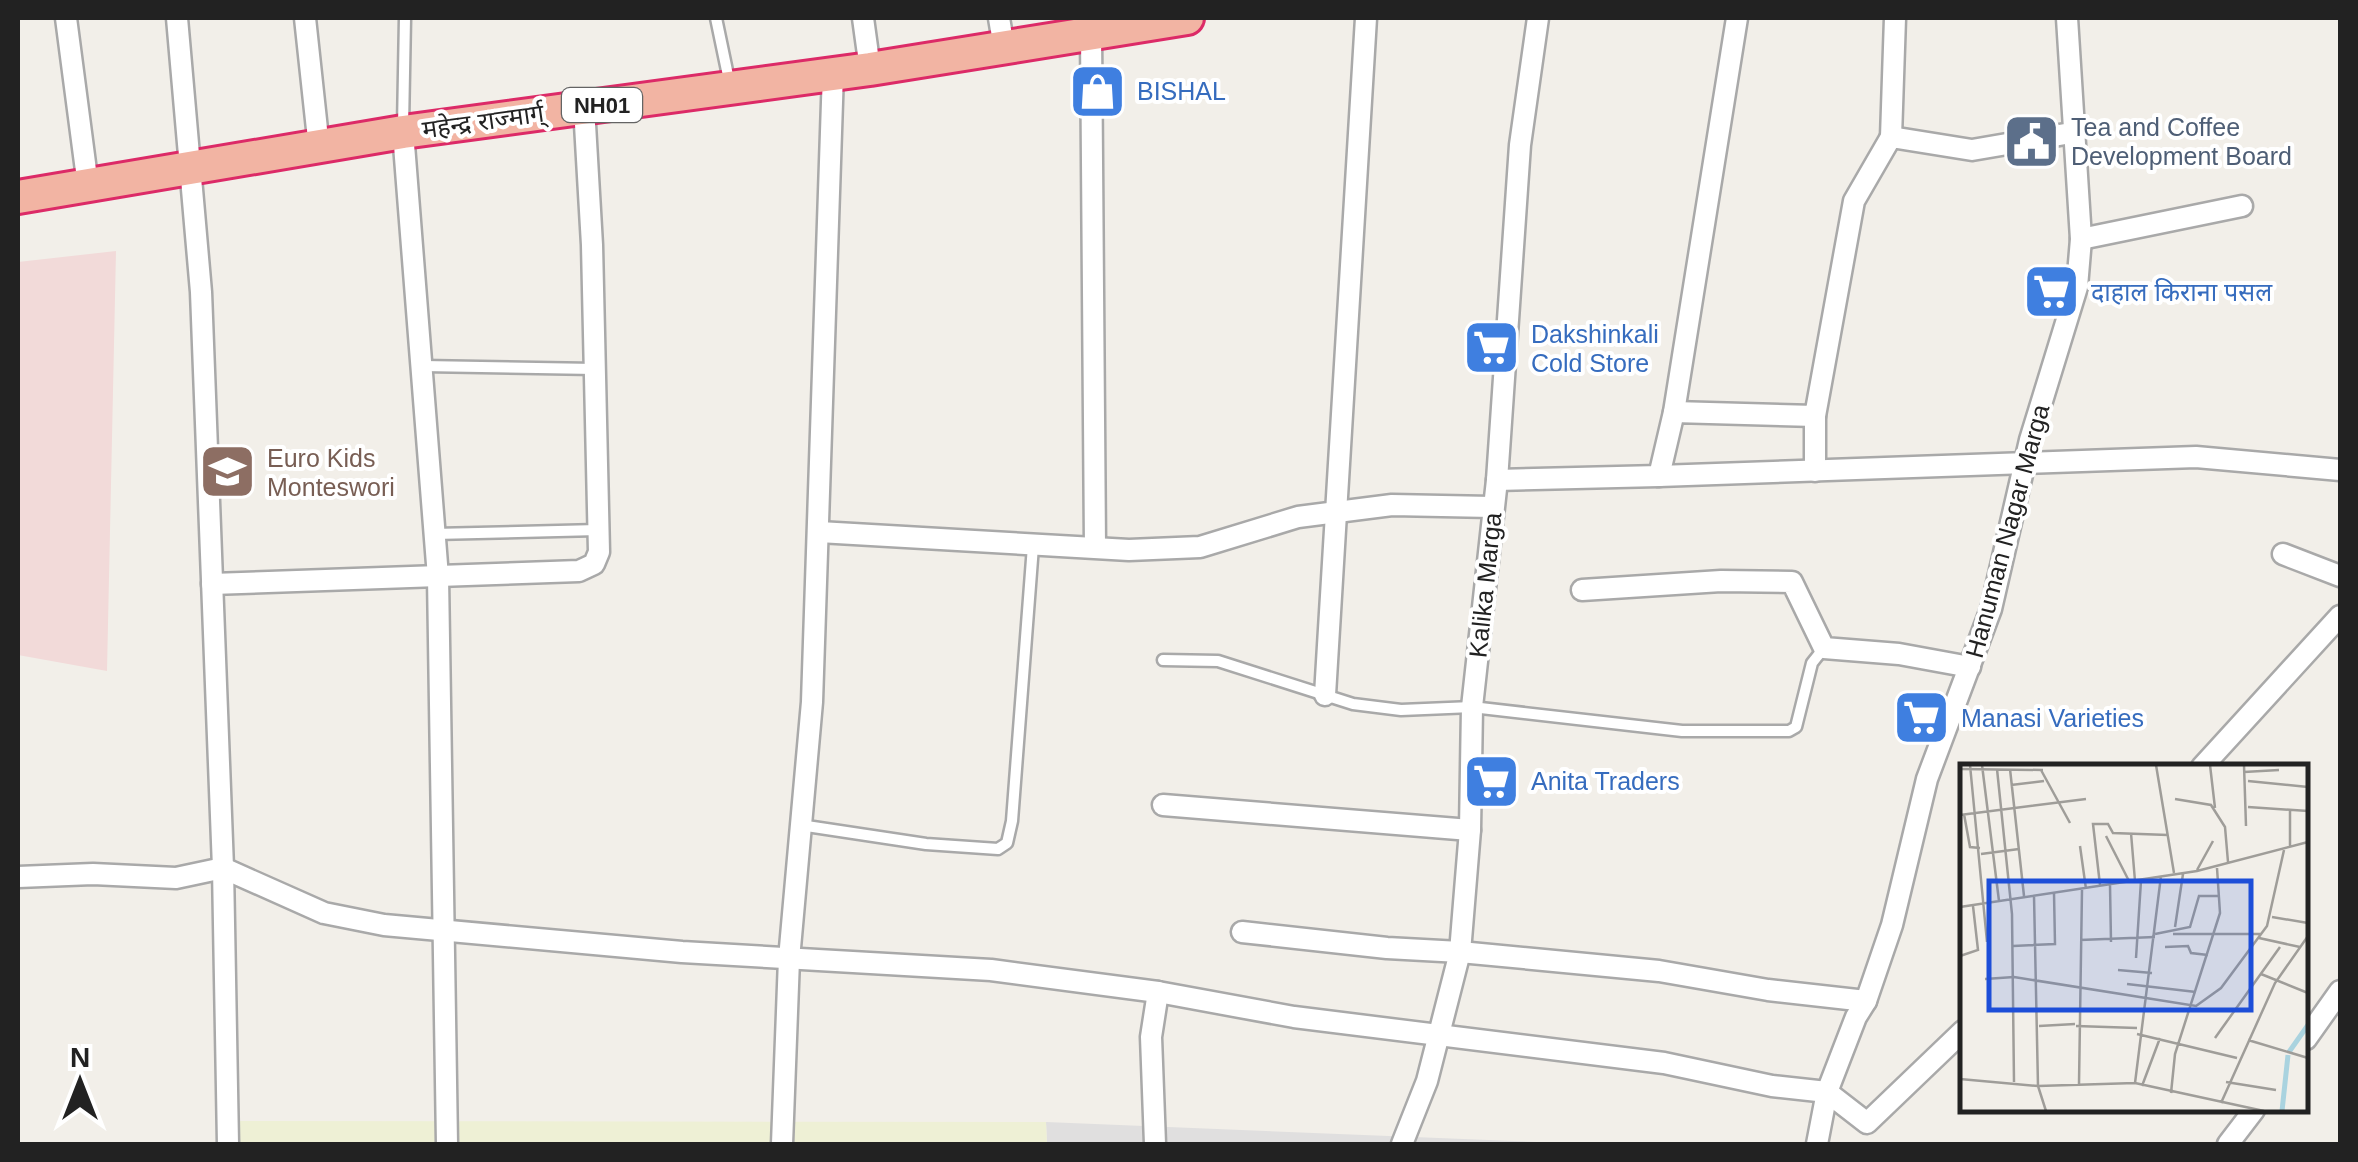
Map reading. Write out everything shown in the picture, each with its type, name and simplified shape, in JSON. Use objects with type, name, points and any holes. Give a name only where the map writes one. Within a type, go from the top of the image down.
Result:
[{"type":"highway","name":"महेन्द्र राज्मार्ग्","points":[[18,197],[404,132],[870,69],[1002,33],[1091,33],[1128,22],[1187,18]]},
{"type":"street","points":[[66,18],[88,186]]},
{"type":"street","points":[[178,18],[202,292],[223,868],[228,1144]]},
{"type":"street","points":[[305,18],[319,148]]},
{"type":"street","points":[[863,18],[870,69]]},
{"type":"street","points":[[1325,695],[1366,18]]},
{"type":"street","name":"Kalika Marga","points":[[1402,1144],[1427,1081],[1460,952],[1470,830],[1472,707],[1497,480],[1520,145],[1538,18]]},
{"type":"street","points":[[1658,476],[1674,412],[1737,18]]},
{"type":"street","points":[[1815,471],[1815,416],[1854,200],[1891,137],[1894,18]]},
{"type":"street","name":"Hanuman Nagar Marga","points":[[1817,1144],[1828,1092],[1892,925],[1927,780],[1991,609],[2024,464],[2078,287],[2082,239],[2067,18]]},
{"type":"street","points":[[1091,33],[1095,548]]},
{"type":"street","points":[[782,1144],[790,959],[812,702],[820,532],[832,72]]},
{"type":"street","points":[[212,584],[579,571],[594,564],[599,552],[595,369],[584,108]]},
{"type":"street","points":[[404,132],[438,577],[447,1144]]},
{"type":"street","points":[[1891,137],[1972,150],[2077,132]]},
{"type":"street","points":[[2082,239],[2242,206]]},
{"type":"street","points":[[1674,412],[1815,416]]},
{"type":"street","points":[[1497,480],[2196,457],[2340,470]]},
{"type":"street","points":[[820,532],[1129,550],[1200,547],[1298,516],[1392,505],[1492,507]]},
{"type":"street","points":[[2283,554],[2340,576]]},
{"type":"street","points":[[1582,590],[1721,581],[1792,582],[1824,648],[1899,654],[1970,667]]},
{"type":"street","points":[[2205,764],[2340,616]]},
{"type":"street","points":[[1163,805],[1470,830]]},
{"type":"street","points":[[18,877],[93,874],[176,878],[223,868],[324,913],[384,925],[790,959],[991,970],[1158,992],[1294,1017],[1664,1063],[1772,1086],[1828,1092],[1867,1123],[1960,1034]]},
{"type":"street","points":[[1242,932],[1659,971],[1768,990],[1866,1001]]},
{"type":"street","points":[[2308,1036],[2340,991]]},
{"type":"street","points":[[1154,1144],[1152,1037],[1158,992]]},
{"type":"street","points":[[2228,1144],[2252,1112]]},
{"type":"lane","points":[[404,132],[405,18]]},
{"type":"lane","points":[[716,18],[730,86]]},
{"type":"lane","points":[[423,366],[595,369]]},
{"type":"lane","points":[[433,534],[598,530]]},
{"type":"lane","points":[[799,824],[926,844],[998,848],[1007,843],[1012,821],[1033,546]]},
{"type":"lane","points":[[1163,660],[1218,661],[1353,704],[1401,710],[1472,707],[1682,731],[1789,731],[1796,727],[1812,663],[1824,648]]},
{"type":"shaded area","points":[[116,251],[107,671],[18,655],[18,262]]},
{"type":"shaded area","points":[[1046,1122],[1585,1144],[1047,1144]]},
{"type":"green space","points":[[228,1121],[1046,1122],[1047,1144],[228,1144]]},
{"type":"place","name":"BISHAL","points":[[1098,91]]},
{"type":"place","name":"Tea and Coffee Development Board","points":[[2032,141]]},
{"type":"place","name":"दाहाल किराना पसल","points":[[2052,292]]},
{"type":"place","name":"Dakshinkali Cold Store","points":[[1492,348]]},
{"type":"place","name":"Euro Kids Monteswori","points":[[228,472]]},
{"type":"place","name":"Manasi Varieties","points":[[1922,718]]},
{"type":"place","name":"Anita Traders","points":[[1492,781]]}]
